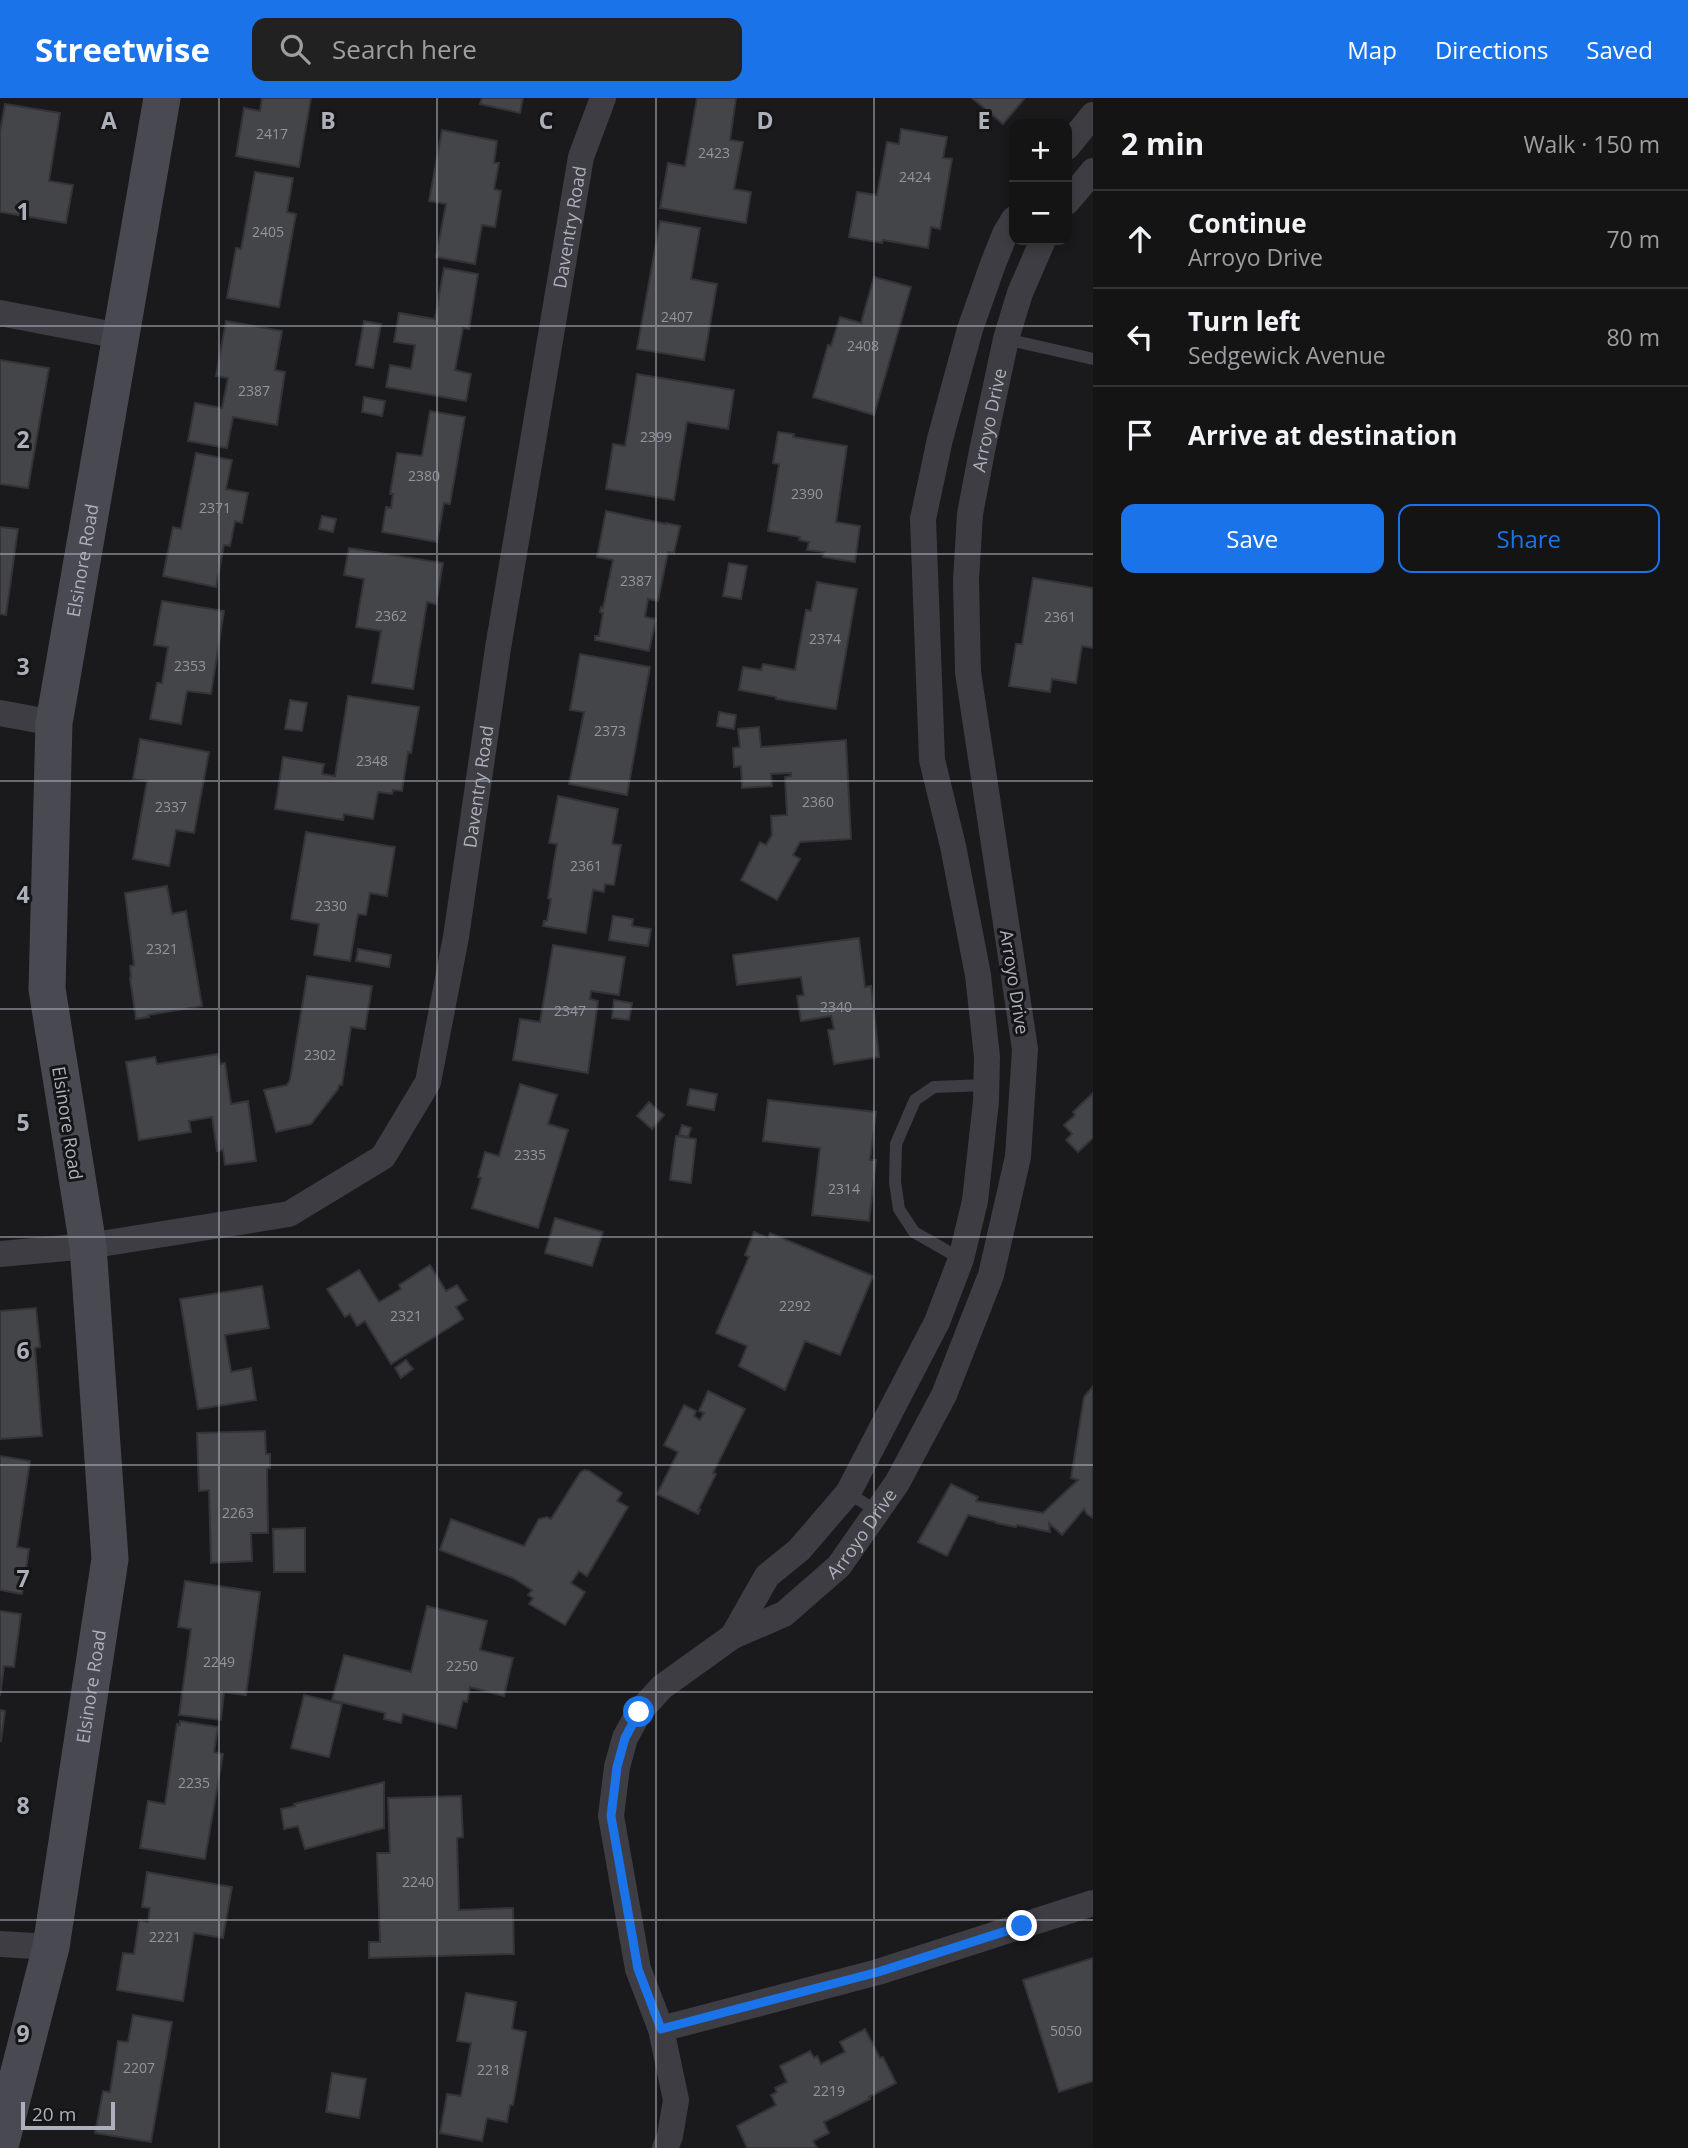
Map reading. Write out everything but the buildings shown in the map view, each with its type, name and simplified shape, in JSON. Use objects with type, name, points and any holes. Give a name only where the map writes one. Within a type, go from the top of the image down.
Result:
[{"type":"street","name":"Elsinore Road","points":[[0,2146],[51,1947],[110,1559],[88,1246],[47,989],[54,723],[162,98]]},
{"type":"street","name":"Daventry Road","points":[[0,1254],[88,1246],[289,1214],[383,1157],[428,1082],[456,937],[498,648],[581,157],[603,98]]},
{"type":"street","points":[[1072,142],[1093,115]]},
{"type":"street","points":[[1072,196],[1093,171]]},
{"type":"street","name":"Arroyo Drive","points":[[733,1636],[767,1576],[800,1550],[848,1493],[937,1322],[961,1259],[975,1201],[982,1151],[987,1057],[978,975],[953,846],[932,761],[923,519],[940,439],[971,329],[993,264],[1009,227]]},
{"type":"street","name":"Arroyo Drive","points":[[664,2148],[670,2136],[676,2100],[661,2029],[638,1969],[611,1816],[617,1767],[625,1738],[639,1712],[662,1687],[733,1636],[784,1614],[839,1566],[897,1483],[944,1395],[991,1275],[1018,1157],[1025,1049],[968,672],[966,580],[970,514],[1006,339],[1020,293],[1040,245]]},
{"type":"street","points":[[0,313],[120,336]]},
{"type":"street","points":[[0,713],[54,723]]},
{"type":"street","points":[[661,2029],[878,1972],[1093,1903]]},
{"type":"street","points":[[0,1944],[51,1947]]},
{"type":"lane","points":[[1006,339],[1093,359]]},
{"type":"lane","points":[[961,1259],[914,1232],[899,1209],[895,1182],[896,1144],[915,1100],[934,1087],[986,1085]]},
{"type":"lane","points":[[848,1493],[877,1511]]},
{"type":"route","points":[[639,1712],[625,1738],[617,1767],[611,1816],[638,1969],[661,2029],[878,1972],[1022,1926]]}]
